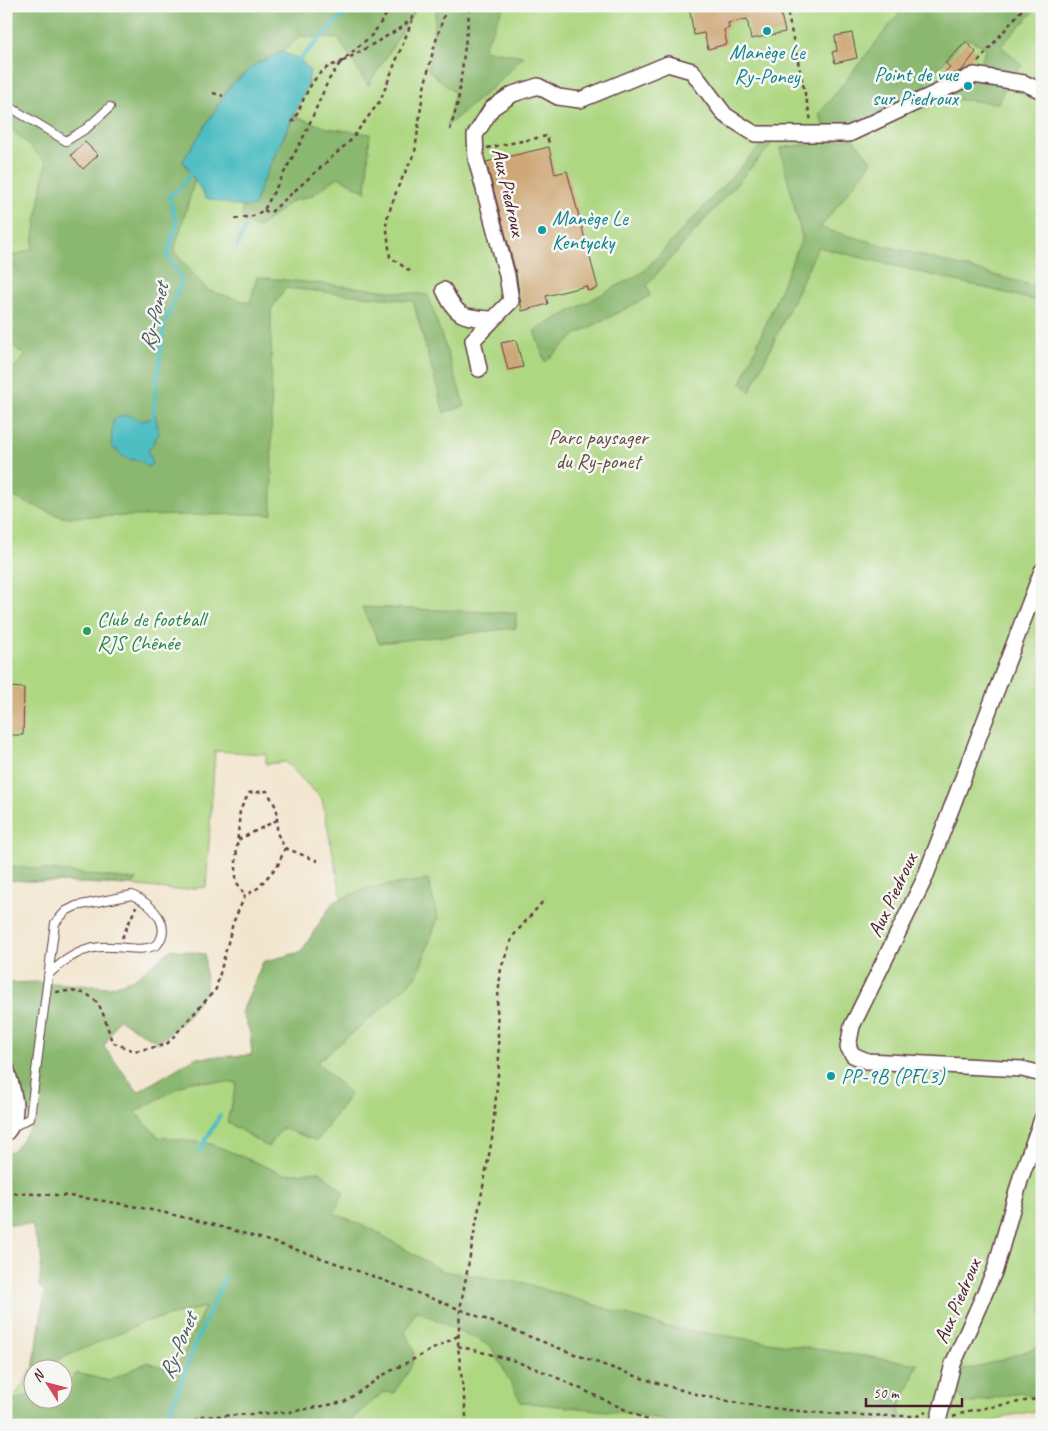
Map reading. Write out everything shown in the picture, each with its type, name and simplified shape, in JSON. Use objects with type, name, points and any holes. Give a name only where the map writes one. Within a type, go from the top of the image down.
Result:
[{"type":"street","name":"Aux Piedroux","points":[[480,369],[473,340],[511,300],[507,275],[476,158],[475,135],[492,108],[513,94],[538,86],[558,97],[580,100],[668,64],[692,72],[725,115],[755,134],[848,134],[974,75]]},
{"type":"street","points":[[974,75],[1024,83],[1042,91]]},
{"type":"street","points":[[444,290],[452,308],[468,317],[491,319]]},
{"type":"street","name":"Aux Piedroux","points":[[1042,571],[924,880],[852,1026],[848,1042],[849,1050],[853,1055],[867,1061],[1028,1070],[1042,1074]]},
{"type":"street","points":[[6,1068],[16,1104],[8,1131]]},
{"type":"street","name":"Aux Piedroux","points":[[938,1420],[954,1364],[995,1270],[1021,1177],[1042,1119]]},
{"type":"lane","points":[[6,113],[13,109],[66,141],[87,128],[110,107]]},
{"type":"lane","points":[[8,1131],[30,1118],[45,993],[55,923],[60,916],[76,906],[132,896],[140,899],[158,915],[164,930],[158,945],[148,949],[96,947],[82,950],[58,965],[48,974]]},
{"type":"path","points":[[234,218],[253,216],[264,210],[297,150],[328,81],[340,63],[374,34],[392,6]]},
{"type":"path","points":[[264,210],[270,213],[350,141],[380,101],[419,6]]},
{"type":"path","points":[[410,272],[390,257],[386,221],[398,187],[415,152],[424,92],[434,47],[447,6]]},
{"type":"path","points":[[450,130],[458,102],[470,6]]},
{"type":"path","points":[[786,6],[814,134]]},
{"type":"path","points":[[974,75],[977,63],[1025,6]]},
{"type":"path","points":[[291,121],[294,121],[313,80],[334,64],[340,63],[401,28],[414,16]]},
{"type":"path","points":[[213,93],[223,96]]},
{"type":"path","points":[[476,148],[491,147],[547,136],[549,144]]},
{"type":"path","points":[[245,896],[236,881],[240,810],[249,794],[267,791],[277,809],[277,833],[285,848],[318,861]]},
{"type":"path","points":[[238,840],[277,820]]},
{"type":"path","points":[[45,993],[75,990],[91,996],[102,1009],[112,1042],[134,1051],[166,1045],[216,989],[233,923],[245,896],[258,888],[278,866],[285,848]]},
{"type":"path","points":[[467,1425],[458,1346],[460,1309],[492,1139],[499,1064],[497,1006],[501,968],[513,936],[545,899]]},
{"type":"path","points":[[117,947],[136,906],[133,904]]},
{"type":"path","points":[[6,1193],[76,1197],[210,1222],[316,1256],[588,1358],[700,1395],[778,1409],[884,1416],[916,1416]]},
{"type":"path","points":[[187,1425],[200,1417],[290,1412],[344,1402],[385,1374],[458,1336]]},
{"type":"path","points":[[458,1346],[512,1360],[547,1373],[658,1425]]},
{"type":"path","points":[[968,1411],[1042,1398]]},
{"type":"path","points":[[883,1425],[884,1416]]},
{"type":"green space","name":"Parc paysager du Ry-ponet","points":[[6,6],[1042,6],[1042,1410],[1012,1415],[984,1425],[8,1425],[12,1401],[22,1385],[22,1408],[72,1408],[72,1358],[35,1358],[45,1291],[39,1287],[42,1258],[32,1225],[6,1224],[6,1152],[13,1151],[35,1122],[69,1002],[138,1092],[195,1058],[252,1055],[250,1032],[242,1012],[263,962],[301,952],[342,899],[322,799],[285,762],[266,764],[266,754],[215,751],[206,887],[176,890],[131,885],[6,880]]},
{"type":"green space","points":[[6,6],[424,6],[414,12],[368,86],[339,39],[300,36],[282,52],[256,64],[231,85],[183,161],[195,180],[174,251],[207,290],[250,303],[257,277],[428,295],[465,406],[444,413],[413,301],[285,288],[271,310],[272,514],[62,517],[6,494],[6,374],[26,356],[6,341],[6,258],[32,249],[46,162],[6,124]]},
{"type":"green space","points":[[437,6],[504,6],[483,50],[524,56],[496,84],[447,126],[455,93],[428,70]]},
{"type":"green space","points":[[905,6],[1039,6],[1001,46],[1022,65],[1013,75],[979,69],[986,47],[965,38],[913,98],[856,125],[825,130],[819,114]]},
{"type":"green space","points":[[970,79],[1006,85],[998,103],[939,98]]},
{"type":"green space","points":[[294,116],[327,128],[370,134],[366,192],[338,177],[311,196],[292,201],[258,228],[243,221],[242,207],[254,206],[260,187]]},
{"type":"green space","points":[[852,138],[872,162],[820,228],[1042,288],[1042,302],[818,247],[750,392],[741,383],[802,238],[780,148]]},
{"type":"green space","points":[[764,142],[771,145],[647,285],[650,296],[577,334],[545,362],[534,331],[643,272]]},
{"type":"green space","points":[[362,607],[516,613],[516,628],[379,643]]},
{"type":"green space","points":[[6,865],[137,880],[131,885],[6,880]]},
{"type":"green space","points":[[428,880],[438,918],[417,976],[374,1015],[317,1062],[350,1094],[317,1141],[282,1128],[268,1147],[227,1122],[237,1083],[190,1081],[135,1112],[158,1137],[212,1144],[283,1174],[320,1171],[344,1192],[334,1213],[375,1231],[442,1271],[524,1283],[666,1327],[918,1364],[899,1410],[904,1425],[686,1425],[636,1414],[521,1402],[491,1346],[416,1310],[405,1333],[411,1342],[414,1357],[409,1371],[394,1393],[383,1392],[345,1425],[303,1425],[299,1422],[295,1425],[8,1425],[12,1401],[22,1398],[22,1408],[72,1408],[72,1378],[77,1373],[109,1381],[148,1362],[175,1372],[205,1307],[144,1322],[62,1358],[36,1358],[45,1291],[39,1287],[42,1258],[32,1225],[6,1224],[6,1152],[13,1151],[35,1123],[20,1105],[6,1047],[6,983],[37,982],[110,987],[134,979],[172,949],[205,954],[206,990],[186,1018],[159,1043],[118,1019],[104,1047],[138,1092],[195,1058],[252,1055],[250,1032],[242,1012],[263,962],[301,952],[333,902],[371,887]]},
{"type":"green space","points":[[1042,1346],[1042,1403],[1021,1392],[967,1404],[955,1390],[963,1369],[975,1368]]},
{"type":"water","points":[[282,52],[300,59],[310,71],[307,87],[260,187],[254,206],[242,207],[206,198],[183,161],[231,85],[256,64]]},
{"type":"water","points":[[155,413],[159,434],[148,451],[152,461],[151,465],[147,467],[141,461],[128,459],[120,455],[118,450],[115,450],[111,445],[113,421],[120,416],[127,415],[142,421],[150,419]]},
{"type":"building","name":"Manège Le Ry-Poney","points":[[689,6],[779,6],[785,32],[751,39],[747,19],[728,23],[729,28],[724,30],[727,44],[708,49],[704,33],[694,35]]},
{"type":"building","points":[[852,33],[857,58],[835,63],[832,52],[837,51],[835,36]]},
{"type":"building","points":[[966,42],[976,52],[962,70],[946,78],[943,74],[950,67],[945,63]]},
{"type":"building","points":[[85,142],[98,155],[83,169],[71,155]]},
{"type":"building","name":"Manège Le Kentycky","points":[[549,147],[555,174],[567,171],[598,288],[588,291],[586,286],[546,296],[548,304],[522,311],[516,273],[486,162]]},
{"type":"building","points":[[516,340],[523,367],[508,370],[501,343]]},
{"type":"building","points":[[7,687],[24,688],[23,735],[6,735]]},
{"type":"waterway","name":"Ry-Ponet","points":[[298,61],[341,17],[356,6]]},
{"type":"waterway","name":"Ry-Ponet","points":[[153,416],[164,325],[182,281],[167,255],[177,224],[169,196],[177,191],[193,171]]},
{"type":"waterway","name":"Ry-Ponet","points":[[237,248],[245,227]]},
{"type":"waterway","name":"Ry-Ponet","points":[[200,1150],[220,1115]]},
{"type":"waterway","name":"Ry-Ponet","points":[[161,1425],[170,1411],[199,1335],[225,1277]]},
{"type":"place","name":"Manège Le Ry-Poney","points":[[767,31]]},
{"type":"place","name":"Point de vue sur Piedroux","points":[[968,86]]},
{"type":"place","name":"Manège Le Kentycky","points":[[542,230]]},
{"type":"place","name":"Club de football RJS Chênée","points":[[87,631]]},
{"type":"place","name":"PP-9B (PFL3)","points":[[831,1076]]}]
